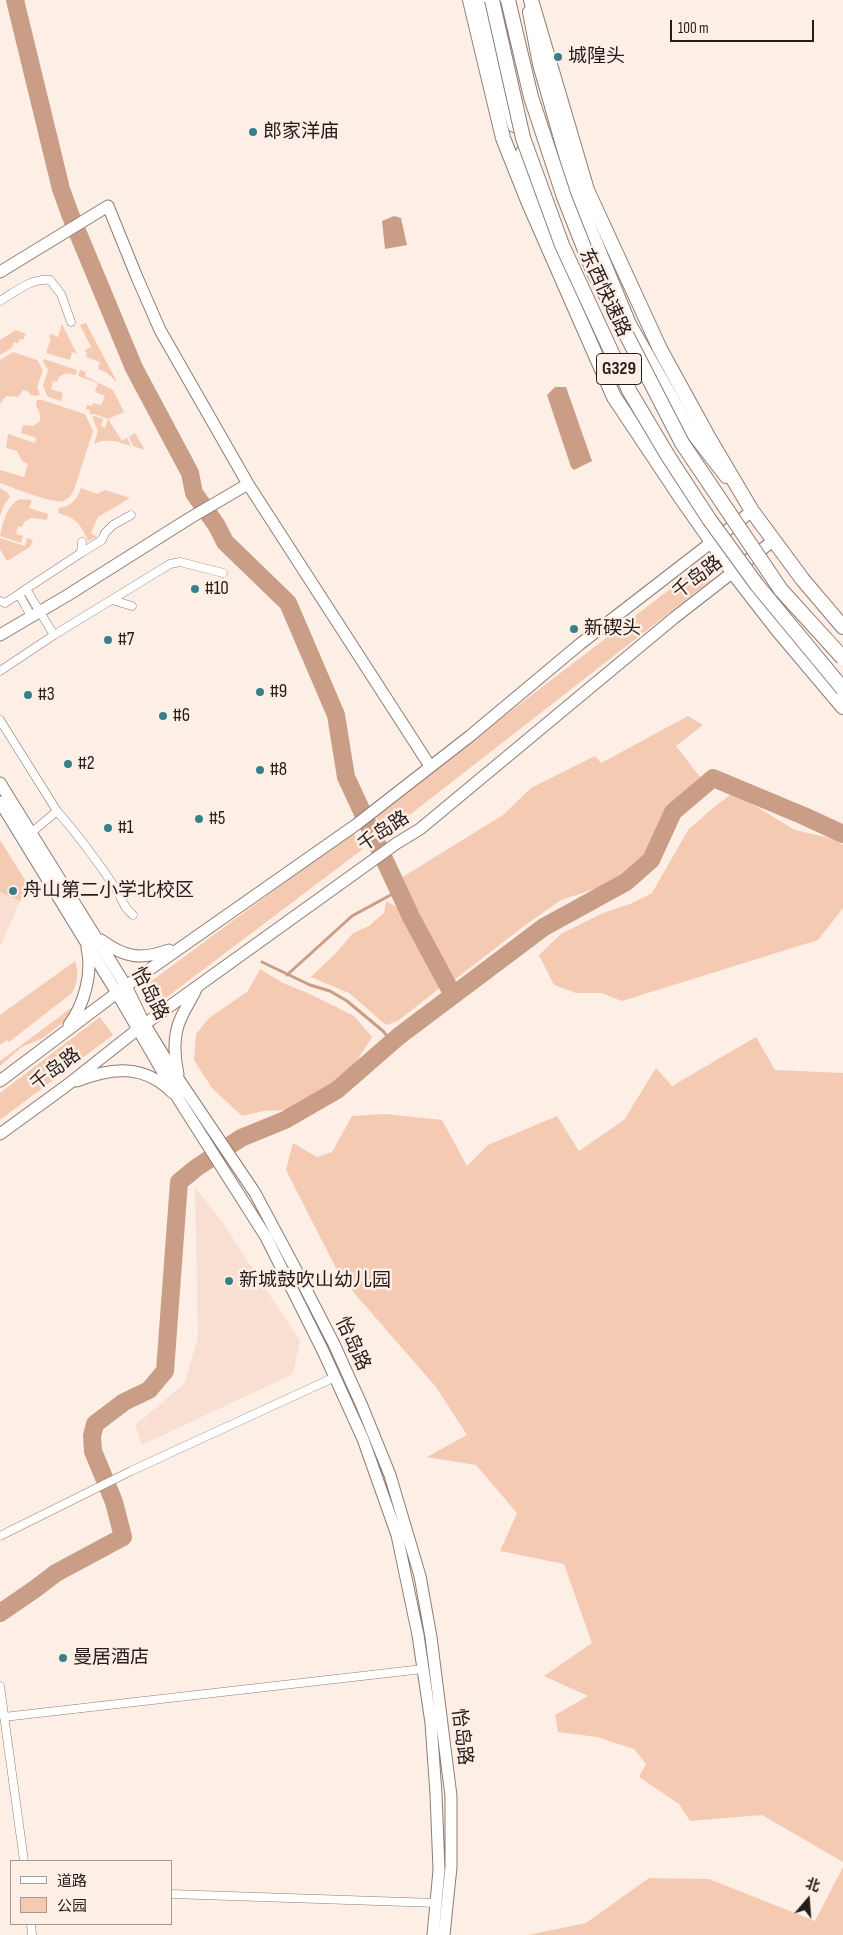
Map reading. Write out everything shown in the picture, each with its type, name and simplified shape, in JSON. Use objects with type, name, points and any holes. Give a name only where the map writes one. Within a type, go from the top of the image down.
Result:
[{"type":"highway","points":[[470,0],[503,138],[528,201],[614,397],[733,572],[778,630],[843,707]]},
{"type":"highway","name":"东西快速路","points":[[492,0],[523,138],[562,246],[630,392],[708,519],[757,585],[843,689]]},
{"type":"highway","name":"东西快速路","points":[[508,0],[530,97],[564,197],[596,277],[682,443],[781,590],[843,658]]},
{"type":"highway","points":[[531,0],[587,190],[660,350],[710,440],[752,510],[803,580],[843,627]]},
{"type":"main road","points":[[482,0],[494,56],[533,190],[627,398],[712,542]]},
{"type":"main road","points":[[527,0],[539,64],[575,191],[630,324],[692,433],[752,510]]},
{"type":"street","points":[[0,272],[108,206],[160,330],[248,484],[430,766]]},
{"type":"street","points":[[0,301],[32,282],[41,279],[50,280],[61,294],[72,322]]},
{"type":"street","points":[[0,635],[68,596],[190,518],[248,484]]},
{"type":"street","name":"千岛路","points":[[0,1081],[122,990],[357,824],[470,736],[580,644],[752,510]]},
{"type":"street","points":[[0,601],[5,603],[102,540],[105,533],[113,525],[131,515]]},
{"type":"street","name":"千岛路","points":[[0,1134],[66,1086],[141,1027],[374,859],[420,829],[666,624],[774,540]]},
{"type":"street","points":[[81,553],[82,542]]},
{"type":"street","points":[[0,671],[54,635],[170,564],[180,562],[223,573]]},
{"type":"street","points":[[733,572],[843,696]]},
{"type":"street","points":[[26,589],[36,614]]},
{"type":"street","points":[[19,594],[54,635]]},
{"type":"street","points":[[112,600],[132,606]]},
{"type":"street","points":[[0,720],[57,811],[93,855],[118,892],[126,910],[133,915]]},
{"type":"street","name":"怡岛路","points":[[0,783],[122,990],[141,1027],[180,1080],[254,1193],[334,1344],[390,1475],[420,1576],[431,1637],[451,1796],[452,1867],[444,1935]]},
{"type":"street","points":[[0,802],[90,937],[131,956],[154,956],[185,945]]},
{"type":"street","points":[[31,833],[57,811]]},
{"type":"street","points":[[64,1033],[80,1008],[89,968],[90,937]]},
{"type":"street","points":[[180,1080],[176,1060],[177,1029],[180,1018],[196,988]]},
{"type":"street","points":[[141,1027],[179,1100],[266,1237],[335,1377],[363,1439],[397,1535],[418,1635],[431,1723],[439,1870],[433,1935]]},
{"type":"street","points":[[66,1086],[105,1072],[130,1070],[143,1073],[154,1079],[168,1088],[179,1100]]},
{"type":"street","points":[[0,1536],[131,1471],[335,1377]]},
{"type":"street","points":[[4,1717],[423,1669]]},
{"type":"street","points":[[0,1686],[24,1860]]},
{"type":"street","points":[[172,1894],[436,1903]]},
{"type":"shaded area","points":[[394,216],[401,218],[407,245],[385,249],[382,221]]},
{"type":"shaded area","points":[[555,387],[566,387],[592,461],[574,470],[571,467],[547,395]]},
{"type":"shaded area","name":"舟山第二小学北校区","points":[[0,840],[30,888],[23,894],[0,947]]},
{"type":"shaded area","name":"新城鼓吹山幼儿园","points":[[195,1187],[223,1223],[300,1341],[293,1374],[142,1445],[135,1425],[184,1384],[198,1338]]},
{"type":"green space","points":[[86,323],[117,382],[107,373],[98,369],[100,362],[86,357],[85,350],[91,347],[80,325]]},
{"type":"green space","points":[[62,324],[77,354],[72,352],[70,360],[46,353],[51,338],[49,337],[50,334],[58,337]]},
{"type":"green space","points":[[16,330],[26,334],[23,340],[20,339],[18,343],[14,342],[12,348],[0,355],[0,340]]},
{"type":"green space","points":[[13,352],[37,360],[43,370],[37,387],[40,394],[37,396],[31,395],[23,390],[18,397],[6,396],[0,404],[0,360]]},
{"type":"green space","points":[[44,359],[77,370],[76,375],[66,373],[59,377],[57,382],[53,381],[51,389],[63,393],[61,401],[48,397],[43,386],[48,370],[43,362]]},
{"type":"green space","points":[[80,370],[86,372],[85,376],[113,390],[124,412],[108,419],[94,414],[91,415],[89,410],[86,409],[87,405],[92,406],[93,403],[101,405],[105,396],[95,392],[98,383],[78,376]]},
{"type":"green space","points":[[37,400],[85,414],[93,431],[74,490],[69,498],[63,501],[41,498],[0,483],[0,470],[24,477],[28,464],[22,461],[17,451],[6,448],[8,434],[35,443],[36,438],[21,433],[23,425],[33,426],[40,421],[40,414],[36,405]]},
{"type":"green space","points":[[95,416],[103,419],[101,426],[105,428],[108,419],[122,441],[127,438],[131,446],[108,441],[94,444],[98,431],[92,417]]},
{"type":"green space","points":[[135,433],[145,450],[133,446],[129,437]]},
{"type":"green space","points":[[0,488],[8,493],[10,497],[4,505],[0,516]]},
{"type":"green space","points":[[81,488],[97,494],[105,490],[130,498],[98,517],[91,533],[97,537],[88,541],[77,522],[58,513],[59,508],[73,502]]},
{"type":"green space","points":[[20,499],[32,500],[29,508],[48,514],[47,520],[31,518],[24,522],[22,527],[18,526],[16,534],[23,536],[21,543],[0,536],[9,510]]},
{"type":"green space","points":[[0,538],[25,546],[27,538],[33,540],[30,547],[7,561],[0,549]]},
{"type":"green space","points":[[699,567],[707,572],[710,581],[389,831],[378,824],[376,814]]},
{"type":"green space","points":[[688,716],[703,725],[676,746],[700,777],[668,806],[647,856],[607,885],[561,900],[453,981],[401,878],[503,815],[531,788],[595,756],[601,763]]},
{"type":"green space","points":[[730,795],[747,801],[795,830],[834,839],[843,845],[843,908],[818,940],[622,1001],[601,993],[576,993],[554,985],[539,955],[561,934],[603,913],[630,904],[652,893],[688,830]]},
{"type":"green space","points":[[353,832],[363,849],[151,1009],[142,988]]},
{"type":"green space","name":"舟山第二小学北校区","points":[[0,840],[30,888],[23,894],[20,901],[0,892]]},
{"type":"green space","points":[[386,901],[397,907],[403,916],[442,986],[398,1021],[386,1025],[349,993],[311,977],[337,952],[353,933],[369,926],[384,913]]},
{"type":"green space","points":[[75,961],[77,977],[72,993],[9,1042],[7,1040],[0,1045],[0,1015]]},
{"type":"green space","points":[[260,969],[283,983],[354,1016],[372,1037],[349,1073],[317,1096],[286,1110],[263,1111],[242,1116],[212,1088],[194,1060],[196,1034],[209,1018],[248,991]]},
{"type":"green space","points":[[75,1005],[75,1008],[65,1021],[43,1038],[22,1047],[0,1066],[0,1061]]},
{"type":"green space","points":[[100,1017],[113,1035],[0,1120],[0,1093]]},
{"type":"green space","points":[[756,1037],[775,1070],[843,1073],[843,1862],[762,1815],[690,1821],[679,1804],[639,1777],[646,1764],[634,1749],[597,1737],[558,1732],[555,1715],[588,1696],[544,1676],[592,1643],[564,1564],[500,1551],[517,1513],[476,1465],[427,1457],[467,1435],[436,1387],[341,1278],[286,1170],[293,1143],[317,1157],[332,1152],[352,1116],[386,1114],[442,1120],[467,1166],[488,1145],[557,1116],[579,1151],[624,1120],[656,1068],[672,1086]]},
{"type":"green space","points":[[843,1867],[843,1935],[528,1935],[586,1923],[649,1878],[709,1879],[815,1921]]},
{"type":"waterway","points":[[15,0],[61,189],[134,368],[190,473],[194,493],[217,526],[225,542],[288,603],[336,715],[346,777],[411,917],[453,995]]},
{"type":"waterway","points":[[0,1613],[56,1573],[123,1537],[114,1502],[93,1451],[92,1436],[95,1424],[124,1402],[149,1390],[165,1371],[179,1182],[196,1168],[241,1138],[285,1120],[337,1090],[399,1036],[544,927],[626,882],[651,860],[673,812],[713,778],[843,834]]},
{"type":"waterway","points":[[287,975],[352,916],[398,891]]},
{"type":"waterway","points":[[262,962],[310,985],[330,991],[347,1001],[383,1031],[392,1042]]},
{"type":"place","name":"城隍头","points":[[558,57]]},
{"type":"place","name":"郎家洋庙","points":[[253,132]]},
{"type":"place","name":"#10","points":[[195,589]]},
{"type":"place","name":"新碶头","points":[[574,629]]},
{"type":"place","name":"#7","points":[[108,640]]},
{"type":"place","name":"#9","points":[[260,692]]},
{"type":"place","name":"#3","points":[[28,695]]},
{"type":"place","name":"#6","points":[[163,716]]},
{"type":"place","name":"#2","points":[[68,764]]},
{"type":"place","name":"#8","points":[[260,770]]},
{"type":"place","name":"#5","points":[[199,819]]},
{"type":"place","name":"#1","points":[[108,828]]},
{"type":"place","name":"舟山第二小学北校区","points":[[13,891]]},
{"type":"place","name":"新城鼓吹山幼儿园","points":[[229,1281]]},
{"type":"place","name":"曼居酒店","points":[[63,1658]]}]
